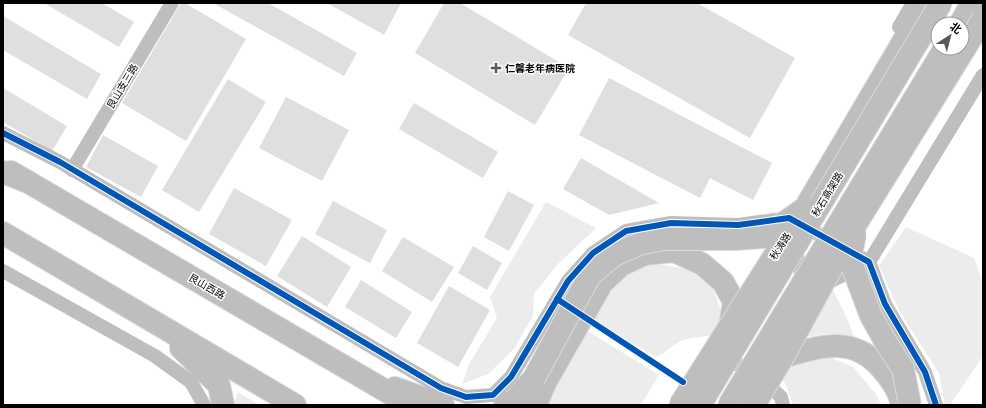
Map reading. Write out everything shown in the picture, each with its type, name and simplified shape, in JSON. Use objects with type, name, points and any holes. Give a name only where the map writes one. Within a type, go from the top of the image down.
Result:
[{"type":"main road","name":"秋涛路","points":[[680,405],[926,3]]},
{"type":"main road","name":"秋石高架路","points":[[700,405],[941,3]]},
{"type":"main road","points":[[965,16],[972,3]]},
{"type":"main road","points":[[754,405],[783,357],[857,222],[983,19]]},
{"type":"main road","points":[[730,405],[940,56]]},
{"type":"main road","name":"艮山西路","points":[[3,167],[410,405]]},
{"type":"main road","points":[[3,172],[28,182]]},
{"type":"main road","points":[[505,405],[514,401],[534,378],[590,275],[614,255],[642,243],[665,239],[735,239],[764,237],[797,213]]},
{"type":"main road","points":[[857,222],[850,260],[871,316],[903,369],[910,405]]},
{"type":"main road","points":[[3,233],[295,405]]},
{"type":"main road","points":[[536,405],[545,383],[602,283],[621,265],[645,254],[674,252],[702,264],[723,282],[734,302],[730,325]]},
{"type":"main road","points":[[156,324],[220,385],[223,405]]},
{"type":"main road","points":[[783,357],[820,346],[842,346],[862,352],[879,364],[892,382],[901,400],[901,405]]},
{"type":"main road","points":[[356,373],[443,405]]},
{"type":"street","name":"艮山支三路","points":[[72,170],[172,3]]},
{"type":"street","points":[[756,374],[804,286],[797,213],[913,3]]},
{"type":"street","points":[[756,374],[810,292],[869,262],[983,75]]},
{"type":"street","points":[[3,134],[60,162],[440,388],[466,397],[493,395],[511,377],[568,281],[593,253],[626,231],[671,223],[738,226],[797,213],[869,262],[885,304],[925,372],[936,405]]},
{"type":"street","points":[[3,271],[155,356],[191,382],[204,405]]},
{"type":"street","points":[[668,405],[683,382],[698,367],[717,357],[756,374],[781,397],[783,405]]},
{"type":"shaded area","points":[[546,202],[596,228],[558,264],[534,294],[533,316],[514,349],[488,374],[462,384],[469,364],[497,318],[490,297]]},
{"type":"shaded area","points":[[906,227],[974,258],[983,283],[983,356],[950,405],[945,405],[939,373],[899,310],[879,266]]},
{"type":"shaded area","points":[[652,263],[687,269],[712,286],[722,313],[719,335],[681,341],[656,357],[585,316],[602,286]]},
{"type":"shaded area","points":[[833,290],[846,316],[856,342],[826,334],[799,338]]},
{"type":"shaded area","points":[[586,330],[659,375],[641,405],[547,405],[556,380]]},
{"type":"shaded area","points":[[825,355],[853,367],[876,394],[881,405],[793,405],[788,390],[779,373],[789,365]]},
{"type":"shaded area","points":[[238,392],[260,405],[234,405]]},
{"type":"building","points":[[44,3],[102,3],[134,22],[119,47]]},
{"type":"building","points":[[181,3],[185,3],[246,39],[186,141],[122,103]]},
{"type":"building","points":[[213,3],[268,3],[357,53],[344,76]]},
{"type":"building","points":[[327,3],[401,3],[384,35]]},
{"type":"building","points":[[444,3],[460,3],[569,68],[535,125],[415,53]]},
{"type":"building","points":[[586,3],[697,3],[795,58],[750,138],[568,35]]},
{"type":"building","points":[[3,16],[101,74],[87,99],[3,50]]},
{"type":"building","points":[[609,78],[772,163],[753,200],[710,178],[700,198],[579,135]]},
{"type":"building","points":[[228,79],[266,102],[199,212],[162,190]]},
{"type":"building","points":[[3,88],[67,126],[52,151],[3,122]]},
{"type":"building","points":[[286,97],[349,130],[322,181],[259,148]]},
{"type":"building","points":[[414,103],[498,152],[483,178],[399,129]]},
{"type":"building","points":[[103,135],[158,166],[141,197],[86,167]]},
{"type":"building","points":[[581,158],[659,203],[609,215],[563,189]]},
{"type":"building","points":[[234,188],[292,220],[266,266],[209,234]]},
{"type":"building","points":[[508,191],[534,205],[509,251],[484,237]]},
{"type":"building","points":[[333,201],[387,230],[370,263],[315,234]]},
{"type":"building","points":[[302,236],[351,267],[327,307],[277,276]]},
{"type":"building","points":[[403,237],[454,267],[432,302],[382,271]]},
{"type":"building","points":[[473,246],[502,263],[487,290],[458,273]]},
{"type":"building","points":[[361,280],[412,312],[396,338],[345,307]]},
{"type":"building","points":[[449,286],[490,310],[458,367],[417,343]]},
{"type":"cycle path","points":[[3,133],[60,162],[441,388],[466,397],[493,395],[511,377],[568,281],[593,253],[626,231],[671,223],[738,225],[789,218],[869,262],[885,304],[925,372],[936,405]]},
{"type":"cycle path","points":[[557,299],[683,382]]},
{"type":"place","name":"仁馨老年病医院","points":[[496,68]]}]
